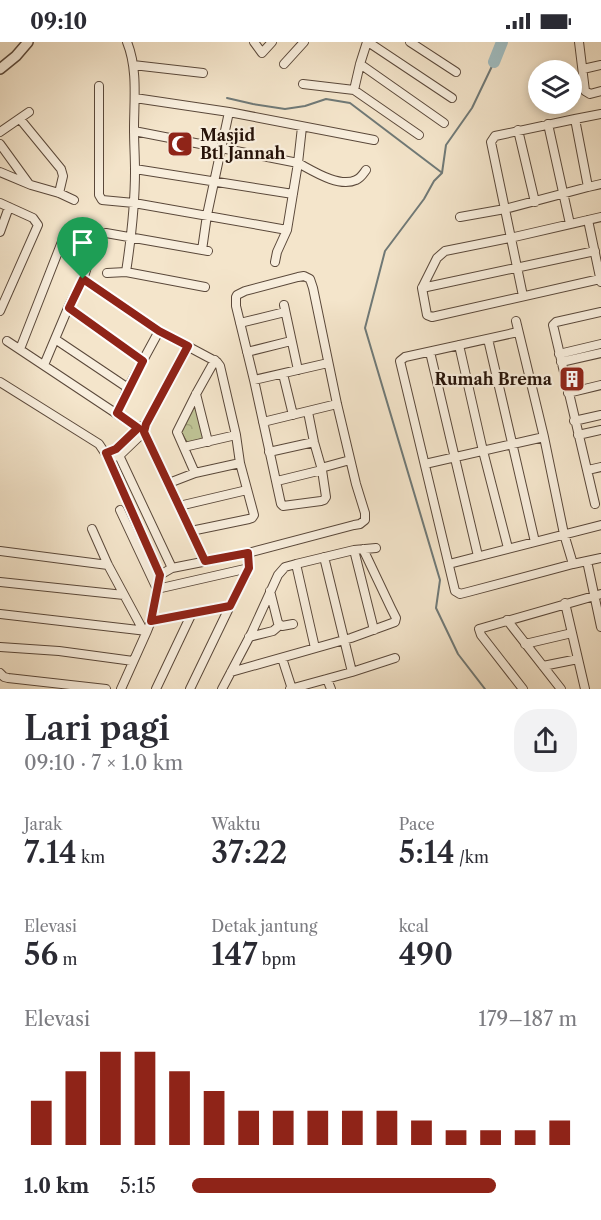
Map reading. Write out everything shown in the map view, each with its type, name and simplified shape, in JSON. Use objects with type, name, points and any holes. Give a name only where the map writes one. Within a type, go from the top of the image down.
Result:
[{"type":"street","points":[[0,69],[28,42]]},
{"type":"street","points":[[126,272],[131,238],[135,169],[133,65],[127,42]]},
{"type":"street","points":[[254,42],[262,53],[272,42]]},
{"type":"street","points":[[284,64],[304,42]]},
{"type":"street","points":[[354,90],[368,42],[452,98]]},
{"type":"street","points":[[410,42],[456,72]]},
{"type":"street","points":[[579,42],[585,91],[590,94],[601,91]]},
{"type":"street","points":[[360,64],[444,123]]},
{"type":"street","points":[[583,69],[601,64]]},
{"type":"street","points":[[133,65],[203,73]]},
{"type":"street","points":[[303,84],[354,90],[419,135]]},
{"type":"street","points":[[99,86],[99,195],[103,201],[134,203],[287,230]]},
{"type":"street","points":[[135,98],[229,112],[374,140]]},
{"type":"street","points":[[0,132],[30,112]]},
{"type":"street","points":[[106,233],[205,251],[207,215],[229,112]]},
{"type":"street","points":[[523,296],[491,142],[495,136],[518,130],[601,114]]},
{"type":"street","points":[[575,118],[588,187]]},
{"type":"street","points":[[20,119],[62,169],[63,176],[59,193]]},
{"type":"street","points":[[548,124],[570,224]]},
{"type":"street","points":[[275,262],[287,230],[302,127]]},
{"type":"street","points":[[518,130],[535,202]]},
{"type":"street","points":[[134,131],[298,163],[318,175],[342,182],[359,179],[366,170]]},
{"type":"street","points":[[0,144],[31,186]]},
{"type":"street","points":[[135,169],[293,194]]},
{"type":"street","points":[[0,172],[31,186],[59,193],[74,200]]},
{"type":"street","points":[[460,217],[535,202],[601,184]]},
{"type":"street","points":[[0,203],[33,218],[37,227],[0,311]]},
{"type":"street","points":[[0,232],[9,207]]},
{"type":"street","points":[[588,220],[601,280],[432,317],[427,315],[422,288],[440,254],[452,249],[601,217]]},
{"type":"street","points":[[20,349],[65,234],[71,231],[82,237],[89,260],[83,279],[45,365]]},
{"type":"street","points":[[422,288],[596,251]]},
{"type":"street","points":[[106,273],[126,272],[206,288]]},
{"type":"street","points":[[160,575],[172,568],[248,553],[364,522],[365,513],[350,460],[310,279],[298,277],[237,295],[235,300],[240,323],[283,506],[321,501],[327,497],[308,412]]},
{"type":"street","points":[[83,279],[159,331],[219,364],[236,435],[240,463],[254,515],[252,518],[191,531]]},
{"type":"street","points":[[69,308],[143,361]]},
{"type":"street","points":[[240,323],[285,308],[298,370]]},
{"type":"street","points":[[596,504],[553,329],[554,323],[601,312]]},
{"type":"street","points":[[516,321],[544,437],[564,534],[573,564]]},
{"type":"street","points":[[117,413],[159,331]]},
{"type":"street","points":[[518,332],[405,357],[400,361],[455,591],[460,594],[601,558]]},
{"type":"street","points":[[55,339],[128,388]]},
{"type":"street","points":[[488,339],[535,542]]},
{"type":"street","points":[[7,341],[143,428],[205,561]]},
{"type":"street","points":[[247,352],[291,341]]},
{"type":"street","points":[[560,358],[601,344]]},
{"type":"street","points":[[459,345],[508,548]]},
{"type":"street","points":[[108,456],[118,452],[143,428],[188,346]]},
{"type":"street","points":[[429,352],[478,556]]},
{"type":"street","points":[[560,358],[601,353]]},
{"type":"street","points":[[195,473],[178,435],[178,429],[214,360]]},
{"type":"street","points":[[254,380],[328,363]]},
{"type":"street","points":[[283,374],[293,415]]},
{"type":"street","points":[[0,382],[99,444],[108,456],[160,575],[151,621],[145,630],[121,689]]},
{"type":"street","points":[[568,393],[601,385]]},
{"type":"street","points":[[196,394],[208,442]]},
{"type":"street","points":[[263,422],[337,404]]},
{"type":"street","points":[[574,421],[601,415]]},
{"type":"street","points":[[578,435],[601,430]]},
{"type":"street","points":[[183,447],[236,435]]},
{"type":"street","points":[[425,464],[544,437]]},
{"type":"street","points":[[269,452],[314,442]]},
{"type":"street","points":[[118,452],[172,568]]},
{"type":"street","points":[[277,481],[350,460]]},
{"type":"street","points":[[169,483],[195,473],[240,463]]},
{"type":"street","points":[[588,470],[601,467]]},
{"type":"street","points":[[592,494],[601,486]]},
{"type":"street","points":[[179,506],[247,490]]},
{"type":"street","points":[[120,510],[156,589]]},
{"type":"street","points":[[449,564],[601,525]]},
{"type":"street","points":[[92,529],[108,565],[145,630]]},
{"type":"street","points":[[222,689],[282,569],[354,550],[376,548]]},
{"type":"street","points":[[231,672],[393,624],[396,620],[363,549]]},
{"type":"street","points":[[354,550],[374,630]]},
{"type":"street","points":[[0,551],[108,565]]},
{"type":"street","points":[[190,689],[249,568],[248,553]]},
{"type":"street","points":[[324,557],[352,672]]},
{"type":"street","points":[[587,561],[598,595],[601,627]]},
{"type":"street","points":[[296,564],[315,648]]},
{"type":"street","points":[[156,589],[249,568]]},
{"type":"street","points":[[0,582],[124,595]]},
{"type":"street","points":[[270,591],[280,625]]},
{"type":"street","points":[[524,689],[478,630],[480,627],[598,595]]},
{"type":"street","points":[[565,603],[585,689]]},
{"type":"street","points":[[151,621],[230,606]]},
{"type":"street","points":[[156,689],[192,613]]},
{"type":"street","points":[[0,614],[145,630]]},
{"type":"street","points":[[507,620],[561,689]]},
{"type":"street","points":[[249,637],[273,631],[280,625],[293,624]]},
{"type":"street","points":[[525,644],[572,633]]},
{"type":"street","points":[[0,647],[59,651],[133,661]]},
{"type":"street","points":[[282,658],[291,689],[395,658]]},
{"type":"street","points":[[543,666],[578,659]]},
{"type":"street","points":[[0,673],[8,678],[106,689]]},
{"type":"street","points":[[327,679],[331,689]]},
{"type":"green space","points":[[195,397],[211,438],[188,444],[180,431]]},
{"type":"waterway","points":[[494,62],[502,42]]},
{"type":"waterway","points":[[485,689],[458,654],[436,608],[440,580],[365,328],[385,251],[442,173],[446,145],[472,108],[494,62]]},
{"type":"waterway","points":[[227,98],[285,109],[305,106],[326,99],[350,103],[441,172]]},
{"type":"place","name":"Masjid Btl Jannah","points":[[180,144]]},
{"type":"place","name":"Rumah Brema","points":[[572,379]]},
{"type":"route","points":[[83,279],[159,331],[188,346],[146,424],[144,432],[205,561],[248,553],[249,568],[230,606],[151,621],[160,575],[106,453],[116,449],[138,428],[117,413],[143,361],[69,308],[83,279]]}]
